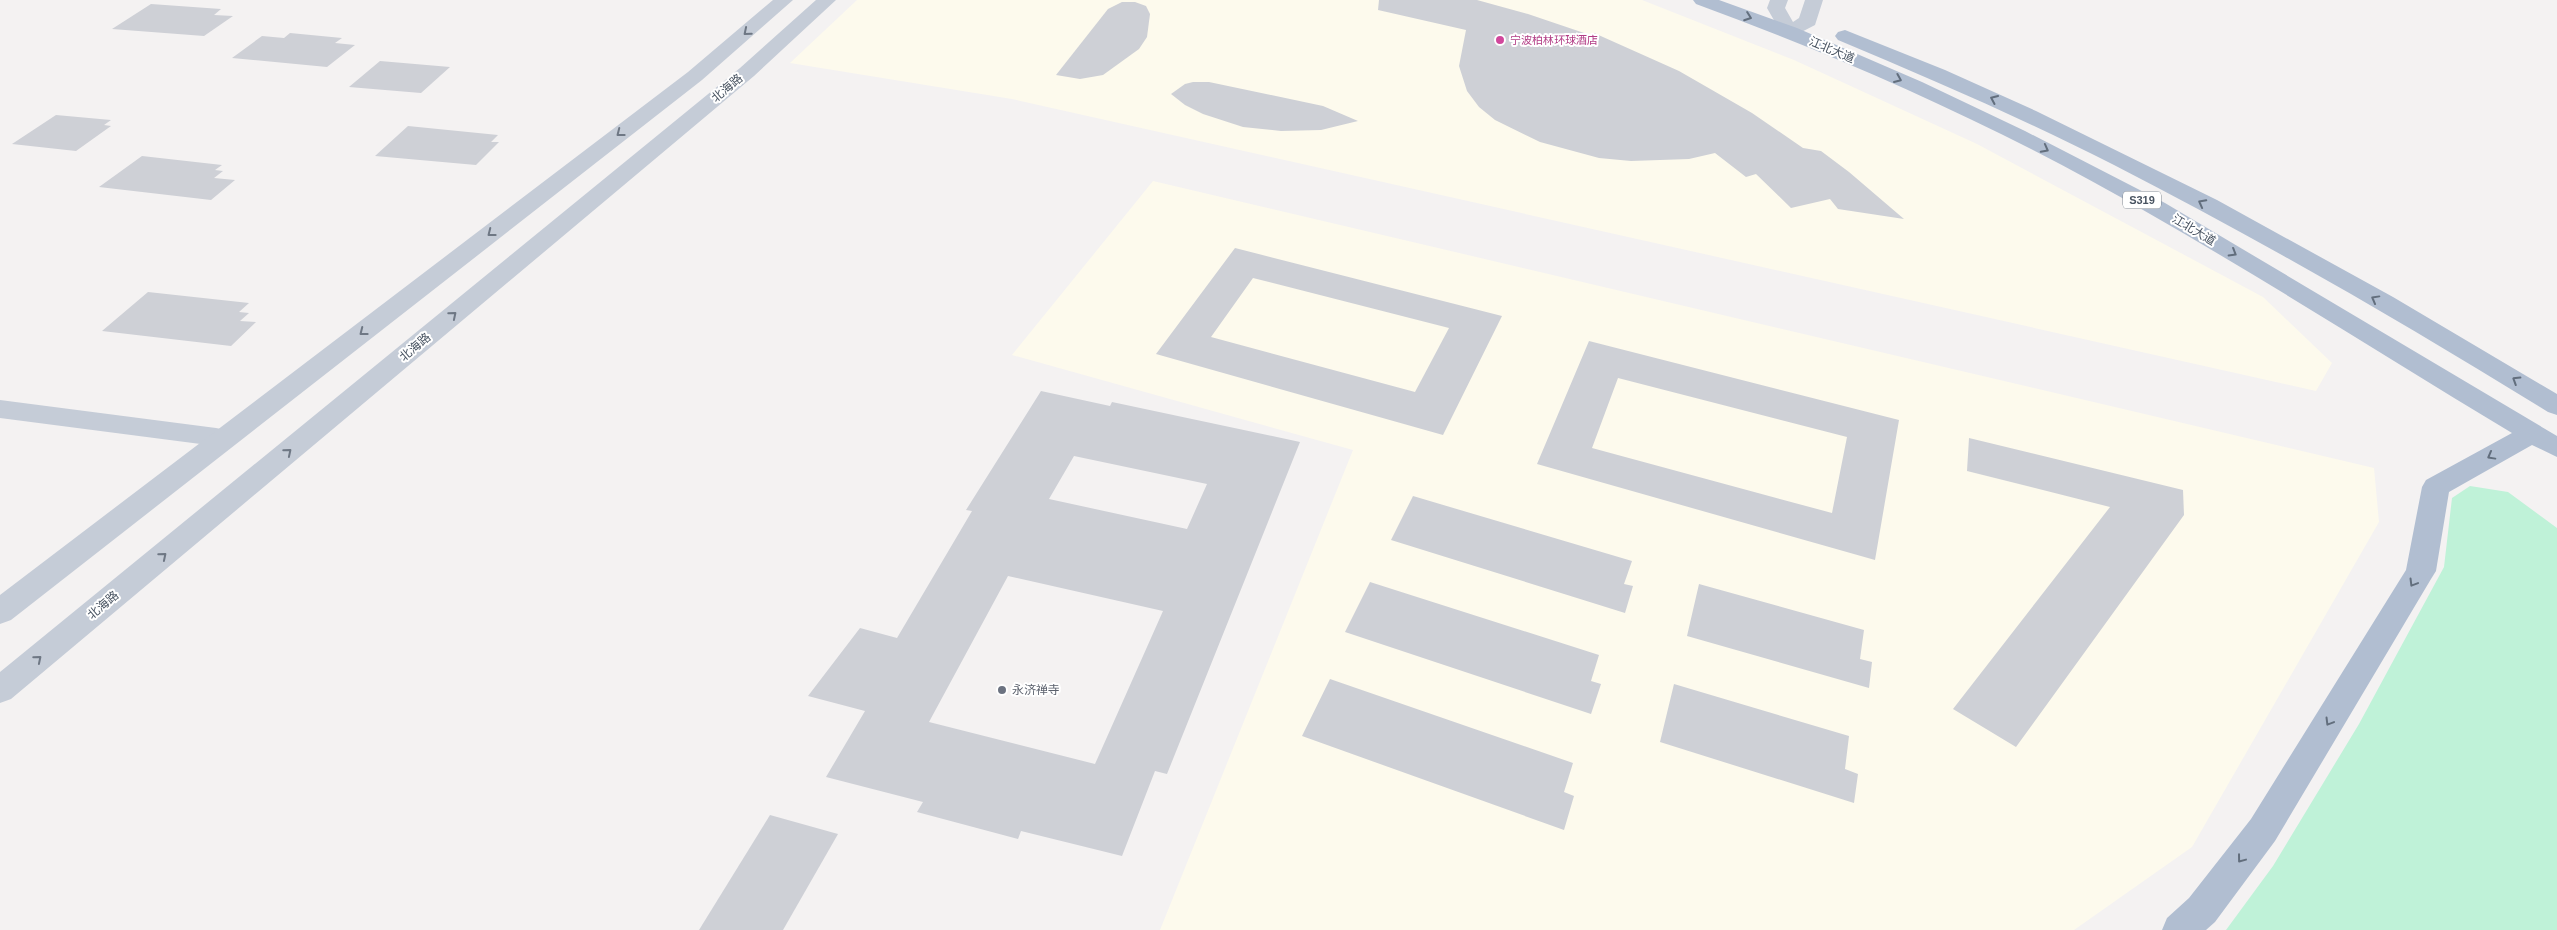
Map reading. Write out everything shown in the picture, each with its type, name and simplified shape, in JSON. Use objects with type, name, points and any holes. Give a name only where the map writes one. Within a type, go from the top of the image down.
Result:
[{"type":"main road","name":"江北大道","points":[[1702,0],[1799,27],[1902,59],[2009,106],[2138,169],[2293,252],[2438,334],[2557,406]]},
{"type":"main road","name":"江北大道","points":[[1756,0],[1778,4],[1799,27],[1915,86],[2018,135],[2157,208],[2545,440]]},
{"type":"main road","points":[[2180,930],[2202,910],[2264,830],[2421,570],[2436,488],[2545,440]]},
{"type":"street","points":[[0,612],[695,76],[784,0]]},
{"type":"street","name":"北海路","points":[[0,690],[741,77],[827,0]]},
{"type":"street","points":[[1799,27],[1814,0]]},
{"type":"street","points":[[0,409],[216,437]]},
{"type":"shaded area","points":[[857,0],[1642,0],[1794,60],[1977,144],[2263,297],[2332,363],[2316,391],[1012,99],[790,63]]},
{"type":"shaded area","points":[[1153,181],[2374,468],[2379,522],[2192,847],[2074,930],[1160,930],[1353,450],[1012,355]]},
{"type":"green space","points":[[2470,486],[2508,492],[2557,528],[2557,930],[2226,930],[2273,866],[2359,724],[2444,567],[2452,498]]},
{"type":"building","points":[[1379,0],[1477,0],[1528,14],[1590,35],[1594,33],[1679,71],[1752,113],[1803,148],[1821,151],[1849,172],[1904,219],[1838,209],[1830,199],[1791,208],[1756,174],[1746,177],[1715,153],[1689,159],[1631,161],[1599,158],[1540,142],[1495,120],[1479,107],[1467,91],[1459,66],[1466,30],[1378,10]]},
{"type":"building","points":[[1122,2],[1135,2],[1146,6],[1150,14],[1147,37],[1139,49],[1103,75],[1080,79],[1056,75],[1108,9]]},
{"type":"building","points":[[151,4],[221,9],[214,15],[233,16],[204,36],[112,29]]},
{"type":"building","points":[[290,33],[342,38],[335,43],[355,45],[327,67],[232,58],[262,36],[284,38]]},
{"type":"building","points":[[380,61],[450,67],[421,93],[349,87]]},
{"type":"building","points":[[1209,82],[1323,106],[1358,121],[1321,130],[1281,131],[1243,127],[1203,114],[1185,105],[1171,94],[1185,84]]},
{"type":"building","points":[[56,115],[111,120],[104,125],[111,126],[76,151],[12,144]]},
{"type":"building","points":[[408,126],[498,135],[491,142],[499,142],[476,165],[375,156]]},
{"type":"building","points":[[142,156],[222,165],[215,170],[223,171],[214,178],[235,180],[211,200],[99,187]]},
{"type":"building","points":[[1235,248],[1502,316],[1443,435],[1156,354]],"holes":[[[1253,278],[1449,328],[1415,392],[1211,337]]]},
{"type":"building","points":[[148,292],[249,303],[239,312],[249,313],[240,321],[256,322],[231,346],[102,331]]},
{"type":"building","points":[[1589,341],[1899,420],[1875,560],[1537,464]],"holes":[[[1618,378],[1847,437],[1832,513],[1592,448]]]},
{"type":"building","points":[[1041,391],[1110,406],[1112,402],[1300,442],[1167,774],[1155,771],[1122,856],[1021,831],[1018,839],[917,812],[923,802],[826,777],[865,711],[808,696],[860,628],[897,638],[972,511],[966,510]],"holes":[[[1074,456],[1207,484],[1187,529],[1049,499]],[[1008,576],[1163,611],[1095,764],[929,722]]]},
{"type":"building","points":[[1969,438],[2183,490],[2184,515],[2016,747],[1953,709],[2110,507],[1967,471]]},
{"type":"building","points":[[1413,496],[1632,561],[1624,584],[1633,586],[1625,613],[1391,540]]},
{"type":"building","points":[[1370,582],[1599,655],[1591,681],[1601,684],[1591,714],[1345,632]]},
{"type":"building","points":[[1699,584],[1864,630],[1860,659],[1872,662],[1869,688],[1687,636]]},
{"type":"building","points":[[1330,679],[1573,763],[1564,792],[1574,796],[1564,830],[1302,736]]},
{"type":"building","points":[[1674,684],[1849,736],[1845,769],[1858,774],[1854,803],[1660,742]]},
{"type":"building","points":[[770,815],[838,834],[783,930],[699,930]]},
{"type":"place","name":"宁波柏林环球酒店","points":[[1500,40]]},
{"type":"place","name":"永济禅寺","points":[[1002,690]]}]
